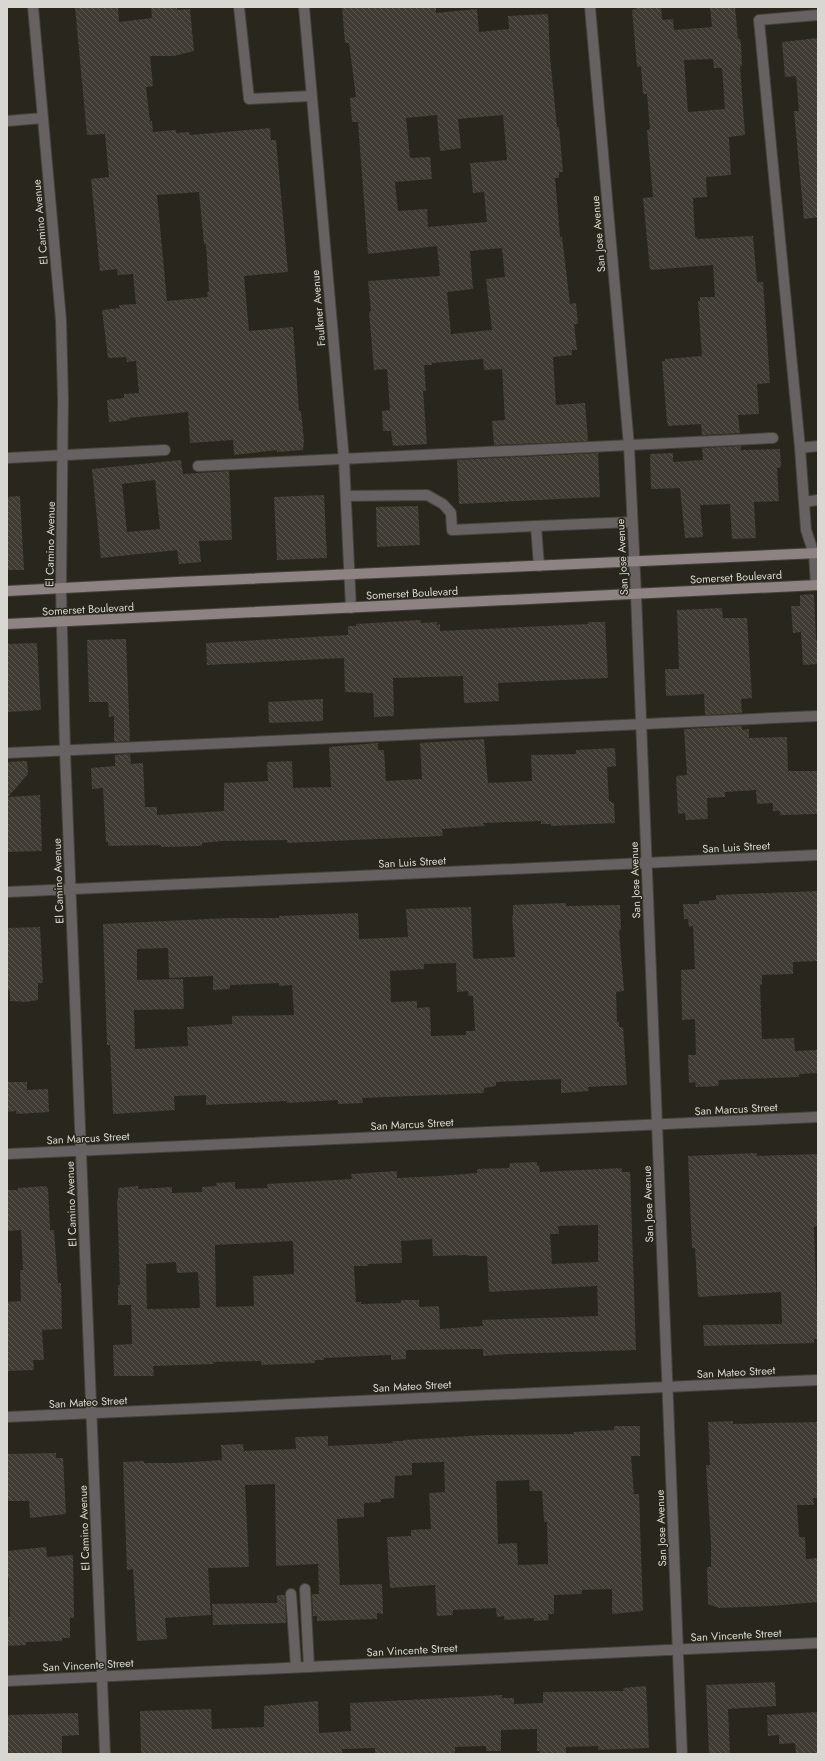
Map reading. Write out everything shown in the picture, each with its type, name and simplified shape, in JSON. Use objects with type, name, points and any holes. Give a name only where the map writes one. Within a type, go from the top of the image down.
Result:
[{"type":"main road","name":"Somerset Boulevard","points":[[7,591],[349,574],[634,563],[816,553]]},
{"type":"main road","name":"Somerset Boulevard","points":[[7,624],[817,585]]},
{"type":"street","name":"El Camino Avenue","points":[[33,7],[61,320],[63,454],[61,589],[65,751],[105,1754]]},
{"type":"street","points":[[239,7],[249,99],[311,96]]},
{"type":"street","name":"Faulkner Avenue","points":[[304,7],[344,460],[351,608]]},
{"type":"street","name":"San Jose Avenue","points":[[590,7],[628,446],[636,594],[682,1754]]},
{"type":"street","points":[[817,585],[816,553],[806,530],[800,448],[759,20],[818,16]]},
{"type":"street","points":[[7,122],[43,118]]},
{"type":"street","points":[[198,466],[773,438]]},
{"type":"street","points":[[800,448],[818,446]]},
{"type":"street","points":[[7,458],[166,450]]},
{"type":"street","points":[[346,496],[427,495],[443,504],[451,513],[452,530],[632,522]]},
{"type":"street","points":[[804,502],[818,500]]},
{"type":"street","points":[[536,526],[539,566]]},
{"type":"street","points":[[7,753],[818,716]]},
{"type":"street","name":"San Luis Street","points":[[7,892],[818,855]]},
{"type":"street","name":"San Marcus Street","points":[[7,1154],[818,1117]]},
{"type":"street","name":"San Mateo Street","points":[[7,1417],[818,1380]]},
{"type":"street","points":[[305,1589],[309,1667]]},
{"type":"street","points":[[291,1594],[296,1667]]},
{"type":"street","name":"San Vincente Street","points":[[7,1681],[818,1643]]},
{"type":"building","points":[[75,7],[118,7],[119,22],[152,18],[151,7],[177,7],[177,10],[190,9],[194,51],[174,56],[150,56],[153,86],[146,87],[150,122],[152,121],[153,132],[176,130],[176,133],[189,132],[190,135],[270,128],[271,140],[276,140],[288,272],[244,276],[249,331],[293,327],[299,411],[301,411],[304,441],[303,450],[277,452],[277,450],[234,455],[233,440],[190,443],[188,412],[129,418],[129,420],[109,422],[107,400],[124,398],[124,394],[139,393],[136,361],[127,362],[126,357],[108,358],[102,310],[120,308],[119,305],[136,304],[133,274],[118,275],[117,269],[100,271],[91,179],[109,177],[105,134],[87,135]],"holes":[[[199,192],[204,244],[206,244],[208,297],[167,301],[157,195]]]},
{"type":"building","points":[[342,7],[436,7],[436,13],[477,9],[479,32],[509,29],[508,16],[548,14],[550,57],[563,172],[559,172],[559,178],[555,178],[560,237],[562,237],[570,304],[576,303],[578,324],[574,324],[577,350],[572,350],[572,355],[553,357],[556,405],[585,403],[588,441],[494,445],[492,421],[505,420],[502,369],[484,370],[483,359],[424,365],[426,391],[423,391],[427,444],[393,446],[391,431],[383,431],[382,411],[390,410],[387,369],[374,370],[368,281],[440,276],[437,246],[368,254],[358,122],[352,122],[350,98],[356,97],[349,43],[345,43]],"holes":[[[437,115],[440,151],[461,148],[458,119],[503,115],[507,160],[470,163],[473,193],[484,192],[487,222],[428,227],[427,209],[398,211],[395,182],[432,179],[430,157],[410,158],[406,118]],[[502,248],[505,277],[486,279],[492,330],[451,334],[447,292],[473,289],[470,251]]]},
{"type":"building","points":[[661,7],[662,20],[673,19],[674,30],[712,27],[710,7],[735,7],[738,39],[740,39],[741,44],[742,66],[740,66],[745,135],[729,137],[731,175],[706,177],[707,197],[693,198],[695,237],[697,237],[697,239],[753,236],[757,282],[763,282],[770,383],[757,384],[759,414],[738,415],[740,433],[702,435],[701,424],[668,426],[667,422],[662,361],[665,361],[665,359],[702,356],[698,301],[700,301],[700,297],[715,297],[713,265],[650,270],[643,198],[653,197],[647,130],[650,129],[647,94],[643,94],[641,66],[637,67],[632,10],[636,8]],"holes":[[[713,59],[714,68],[722,68],[725,109],[688,112],[684,60]]]},
{"type":"building","points":[[818,38],[818,217],[804,219],[794,111],[799,111],[796,76],[785,77],[782,42]]},
{"type":"building","points":[[741,446],[741,450],[780,449],[781,467],[777,468],[779,501],[754,502],[756,538],[732,539],[730,504],[700,505],[703,537],[685,538],[680,488],[651,489],[650,454],[673,453],[673,462],[703,460],[702,448]]},
{"type":"building","points":[[598,453],[600,497],[459,504],[457,460]]},
{"type":"building","points":[[181,460],[183,474],[229,471],[232,540],[199,541],[201,562],[179,564],[177,550],[101,558],[92,469]],"holes":[[[155,480],[160,529],[127,532],[122,484]]]},
{"type":"building","points":[[324,495],[327,558],[277,560],[274,497]]},
{"type":"building","points":[[20,496],[24,570],[7,570],[7,497]]},
{"type":"building","points":[[418,506],[420,545],[377,547],[376,507]]},
{"type":"building","points":[[814,594],[816,640],[818,640],[818,664],[803,665],[801,632],[793,633],[791,606],[800,606],[800,595]]},
{"type":"building","points":[[722,608],[723,618],[747,618],[752,698],[741,699],[742,713],[705,715],[704,694],[666,696],[665,669],[679,669],[677,610]]},
{"type":"building","points":[[421,620],[421,623],[437,622],[437,625],[440,624],[440,631],[605,622],[608,678],[498,683],[499,701],[464,703],[463,676],[393,678],[394,716],[374,717],[373,693],[345,692],[344,658],[207,665],[206,643],[348,635],[348,626],[356,626],[356,624]]},
{"type":"building","points":[[126,639],[130,741],[114,742],[114,716],[109,717],[108,702],[89,702],[87,640]]},
{"type":"building","points":[[37,643],[41,710],[7,712],[7,644]]},
{"type":"building","points":[[323,699],[323,721],[269,723],[268,702]]},
{"type":"building","points":[[742,726],[742,730],[749,729],[749,738],[787,737],[788,771],[818,771],[818,814],[780,815],[780,811],[773,811],[773,803],[757,804],[756,790],[725,792],[725,797],[707,798],[708,819],[686,820],[685,813],[678,814],[676,776],[687,775],[684,729]]},
{"type":"building","points":[[484,739],[488,783],[532,781],[531,755],[576,754],[576,750],[615,748],[616,766],[607,767],[609,801],[614,803],[615,823],[551,826],[551,824],[541,824],[541,821],[483,823],[484,826],[442,829],[443,836],[287,843],[287,840],[222,841],[202,843],[202,846],[108,846],[108,842],[106,842],[103,788],[92,789],[91,768],[115,766],[115,755],[130,754],[131,764],[143,763],[145,807],[157,807],[157,815],[224,811],[224,783],[268,781],[267,762],[292,761],[293,788],[331,787],[329,747],[378,743],[378,750],[384,750],[386,781],[422,779],[420,743]]},
{"type":"building","points":[[27,761],[28,774],[8,797],[40,795],[42,851],[7,852],[7,762]]},
{"type":"building","points":[[818,891],[818,961],[793,962],[793,974],[762,975],[762,984],[760,985],[762,1039],[794,1038],[795,1051],[817,1050],[818,1073],[799,1074],[799,1077],[719,1080],[718,1086],[696,1087],[695,1082],[689,1083],[688,1055],[696,1055],[695,1019],[682,1020],[681,970],[695,969],[693,926],[689,927],[688,919],[684,919],[683,904],[699,904],[699,901],[716,900],[716,895]]},
{"type":"building","points":[[566,903],[566,906],[620,905],[621,930],[619,930],[624,991],[616,992],[617,1022],[619,1022],[619,1027],[623,1027],[627,1085],[588,1087],[589,1091],[561,1093],[561,1079],[496,1082],[496,1086],[484,1088],[484,1093],[362,1098],[363,1103],[338,1104],[338,1100],[206,1105],[206,1095],[174,1096],[175,1110],[113,1114],[110,1045],[107,1045],[103,924],[229,918],[279,918],[279,916],[358,913],[359,939],[408,937],[406,909],[471,907],[473,959],[515,957],[512,916],[513,905]],"holes":[[[168,948],[169,978],[213,976],[213,990],[230,989],[230,985],[279,983],[279,986],[292,985],[294,1015],[232,1016],[232,1024],[187,1027],[188,1046],[135,1049],[134,1010],[184,1009],[183,979],[137,980],[137,949]],[[456,963],[457,992],[468,991],[468,996],[473,996],[475,1031],[466,1031],[466,1035],[431,1036],[430,1007],[417,1008],[417,1001],[391,1002],[390,971],[424,969],[424,964]]]},
{"type":"building","points":[[40,927],[43,983],[38,983],[38,1000],[26,1002],[10,1001],[9,990],[7,990],[7,928]]},
{"type":"building","points":[[7,1082],[27,1082],[27,1090],[48,1089],[49,1112],[16,1114],[16,1111],[7,1112]]},
{"type":"building","points":[[757,1153],[757,1156],[818,1154],[818,1226],[814,1227],[818,1339],[814,1339],[814,1343],[704,1346],[703,1325],[782,1324],[781,1292],[698,1297],[695,1248],[692,1248],[688,1156]]},
{"type":"building","points":[[537,1162],[540,1172],[622,1168],[622,1172],[630,1172],[636,1350],[483,1356],[483,1349],[406,1350],[406,1359],[391,1360],[391,1355],[324,1358],[324,1360],[315,1360],[315,1363],[261,1365],[261,1361],[213,1362],[214,1364],[153,1366],[154,1376],[114,1376],[113,1345],[132,1344],[131,1305],[118,1305],[118,1285],[120,1285],[117,1199],[118,1188],[138,1186],[138,1189],[172,1187],[172,1193],[202,1192],[202,1187],[217,1186],[216,1183],[235,1182],[235,1189],[268,1188],[267,1184],[352,1179],[351,1174],[397,1171],[397,1178],[477,1173],[477,1169],[509,1168],[510,1163]],"holes":[[[598,1225],[598,1262],[552,1264],[550,1234],[559,1234],[558,1226]],[[432,1239],[433,1256],[487,1256],[489,1292],[597,1286],[598,1316],[482,1320],[483,1326],[440,1329],[439,1306],[419,1307],[419,1300],[401,1300],[401,1303],[361,1304],[361,1302],[356,1302],[354,1266],[402,1263],[401,1241]],[[293,1241],[294,1274],[253,1276],[254,1306],[216,1307],[215,1245]],[[176,1262],[177,1273],[198,1272],[200,1308],[147,1309],[146,1264]]]},
{"type":"building","points":[[46,1186],[48,1188],[50,1230],[54,1230],[58,1283],[61,1283],[62,1329],[42,1330],[44,1360],[33,1360],[34,1370],[7,1371],[7,1302],[21,1301],[20,1270],[23,1270],[21,1230],[7,1231],[7,1190]]},
{"type":"building","points":[[733,1421],[733,1424],[818,1422],[818,1498],[813,1498],[814,1505],[797,1505],[799,1537],[805,1537],[806,1559],[818,1558],[818,1602],[719,1608],[708,1604],[707,1567],[711,1567],[711,1543],[706,1465],[710,1465],[708,1422]]},
{"type":"building","points":[[614,1426],[640,1426],[640,1456],[631,1456],[634,1494],[639,1494],[643,1611],[612,1614],[612,1589],[582,1590],[582,1594],[554,1595],[554,1614],[548,1614],[549,1620],[534,1621],[534,1618],[504,1620],[504,1616],[497,1617],[496,1608],[453,1610],[453,1615],[437,1616],[435,1585],[390,1588],[387,1537],[411,1536],[411,1530],[431,1529],[429,1493],[445,1492],[444,1462],[412,1463],[412,1475],[395,1476],[394,1498],[381,1499],[381,1502],[364,1503],[364,1517],[337,1519],[340,1585],[382,1584],[383,1614],[377,1613],[377,1619],[317,1621],[317,1616],[313,1616],[312,1594],[319,1594],[318,1564],[276,1566],[275,1484],[245,1485],[249,1567],[208,1568],[211,1615],[165,1618],[167,1639],[137,1641],[133,1569],[127,1570],[123,1462],[144,1461],[144,1463],[177,1463],[222,1460],[221,1445],[243,1444],[244,1451],[296,1449],[295,1437],[328,1436],[328,1446],[393,1443],[392,1441],[486,1435],[574,1434],[573,1432],[614,1430]],"holes":[[[529,1480],[530,1491],[542,1491],[544,1522],[547,1522],[548,1564],[518,1565],[517,1543],[498,1544],[496,1481]]]},
{"type":"building","points":[[56,1453],[56,1458],[63,1458],[66,1514],[30,1518],[29,1501],[7,1501],[7,1454]]},
{"type":"building","points":[[46,1547],[47,1557],[73,1555],[74,1618],[70,1618],[70,1638],[62,1638],[62,1641],[26,1642],[26,1645],[7,1646],[7,1617],[10,1617],[9,1578],[7,1578],[7,1551]]},
{"type":"building","points":[[277,1595],[285,1595],[286,1623],[213,1625],[212,1604],[277,1603]]},
{"type":"building","points":[[775,1682],[776,1706],[728,1709],[730,1754],[709,1754],[706,1685]]},
{"type":"building","points":[[646,1686],[649,1748],[598,1750],[598,1746],[566,1747],[566,1754],[540,1754],[540,1751],[537,1751],[537,1729],[501,1730],[501,1751],[486,1751],[486,1746],[455,1747],[455,1754],[375,1754],[375,1748],[342,1749],[342,1754],[142,1754],[141,1752],[140,1711],[211,1709],[212,1729],[264,1727],[264,1706],[318,1701],[319,1733],[351,1731],[350,1703],[502,1695],[502,1698],[514,1698],[514,1704],[543,1703],[543,1692],[624,1691],[623,1688]]},
{"type":"building","points":[[818,1712],[818,1754],[796,1754],[795,1743],[779,1744],[779,1735],[768,1736],[767,1715]]},
{"type":"building","points":[[78,1713],[79,1735],[62,1736],[62,1754],[7,1754],[7,1715]]}]
